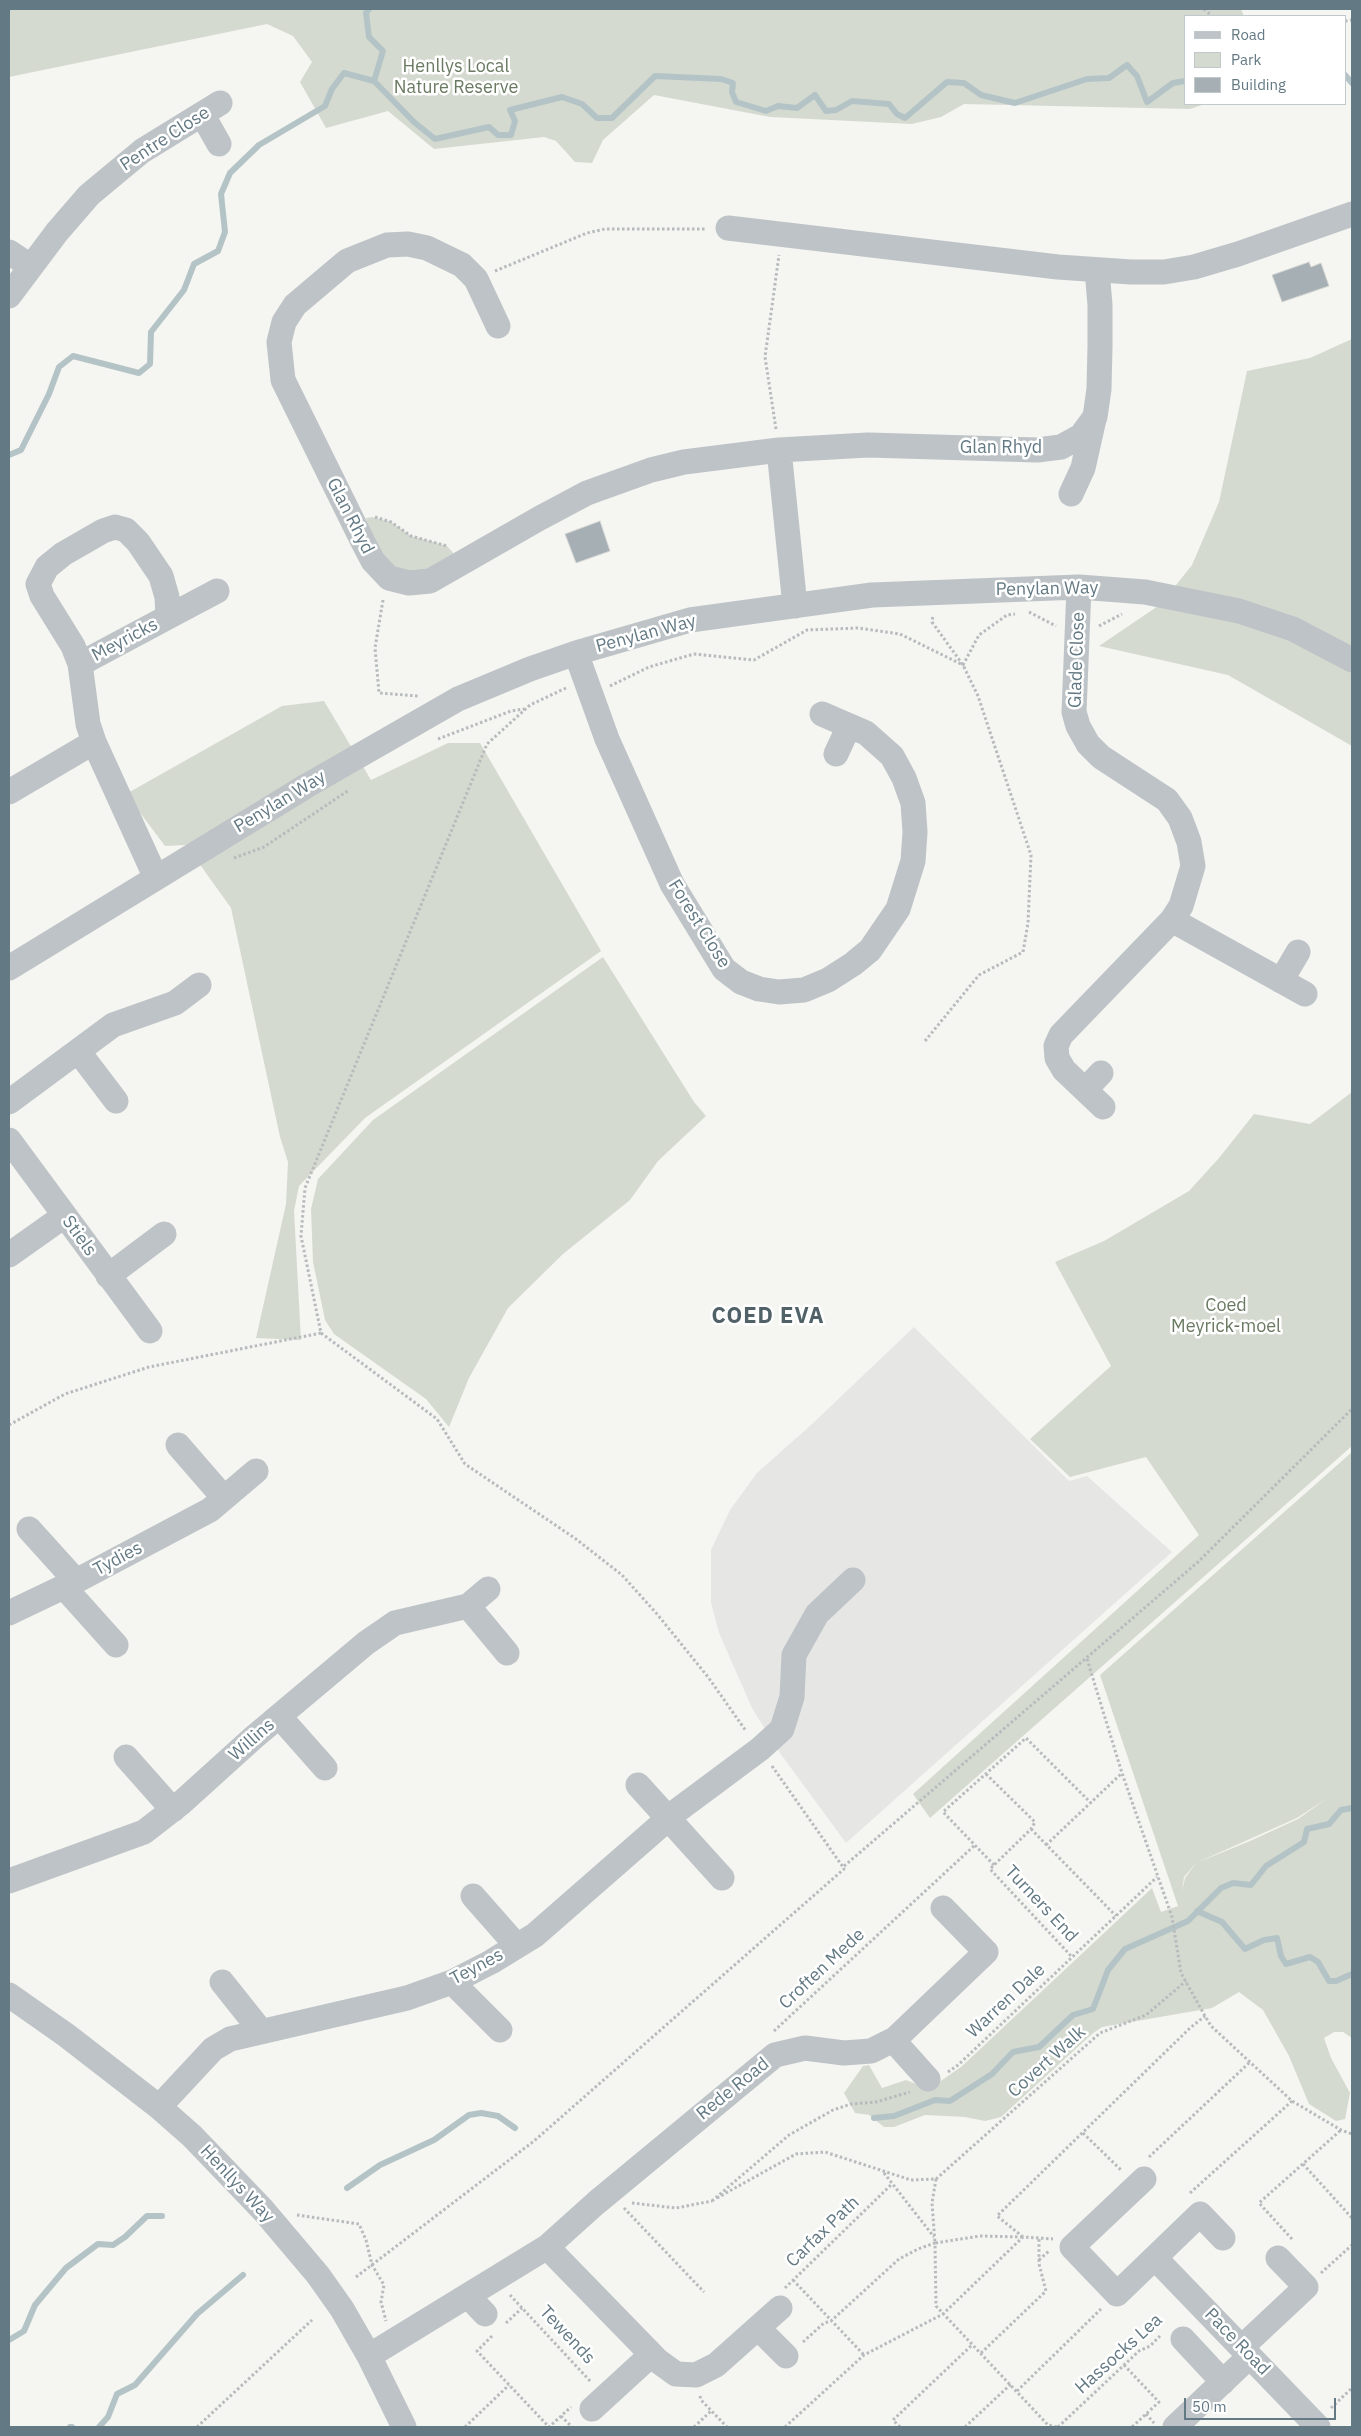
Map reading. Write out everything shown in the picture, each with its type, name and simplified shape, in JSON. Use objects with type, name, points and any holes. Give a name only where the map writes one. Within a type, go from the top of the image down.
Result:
[{"type":"street","name":"Pentre Close","points":[[9,296],[73,212],[114,173],[142,151],[211,109],[219,144]]},
{"type":"street","points":[[728,228],[1097,270],[1164,272],[1194,267],[1238,254],[1352,214]]},
{"type":"street","name":"Glan Rhyd","points":[[498,326],[476,279],[462,265],[427,248],[408,244],[387,245],[347,262],[295,305],[284,322],[279,342],[283,380],[373,561],[390,578],[409,584],[430,581],[587,493],[651,470],[684,462],[779,450],[883,445],[1037,450],[1061,447],[1081,436],[1094,417],[1099,389],[1100,346],[1100,305],[1097,270]]},
{"type":"street","points":[[9,252],[30,266]]},
{"type":"street","points":[[1071,494],[1083,468],[1094,417]]},
{"type":"street","points":[[779,450],[795,606]]},
{"type":"street","name":"Meyricks","points":[[80,664],[168,617],[167,596],[161,576],[138,542],[126,530],[114,527],[103,531],[63,554],[47,567],[38,584],[42,596],[73,646],[80,664],[88,724],[94,742],[156,878]]},
{"type":"street","name":"Penylan Way","points":[[9,968],[308,785],[458,699],[512,676],[576,653],[690,620],[872,595],[1079,587],[1145,592],[1239,611],[1293,629],[1352,660]]},
{"type":"street","name":"Glade Close","points":[[1079,587],[1074,712],[1078,726],[1088,744],[1101,756],[1167,800],[1180,818],[1189,842],[1193,866],[1181,906],[1172,920],[1061,1035],[1056,1046],[1057,1058],[1064,1070],[1093,1081],[1103,1107]]},
{"type":"street","points":[[168,617],[217,591]]},
{"type":"street","name":"Forest Close","points":[[576,653],[607,739],[672,884],[698,930],[724,969],[741,982],[758,989],[779,992],[804,990],[828,980],[853,964],[870,950],[898,909],[913,861],[915,832],[913,804],[904,778],[892,756],[866,733],[822,714]]},
{"type":"street","points":[[836,754],[849,726]]},
{"type":"street","points":[[9,792],[94,742]]},
{"type":"street","points":[[1172,920],[1305,994]]},
{"type":"street","points":[[1282,981],[1298,952]]},
{"type":"street","points":[[9,1102],[113,1025],[175,1003],[199,985]]},
{"type":"street","points":[[78,1052],[116,1101]]},
{"type":"street","name":"Stiels","points":[[9,1140],[150,1332]]},
{"type":"street","points":[[9,1255],[64,1216]]},
{"type":"street","points":[[108,1276],[164,1234]]},
{"type":"street","points":[[178,1445],[224,1498]]},
{"type":"street","name":"Tydies","points":[[9,1613],[70,1584],[203,1514],[256,1471]]},
{"type":"street","points":[[29,1529],[116,1645]]},
{"type":"street","name":"Teynes","points":[[159,2107],[213,2050],[230,2039],[407,1998],[452,1982],[535,1935],[669,1818],[760,1750],[782,1730],[792,1697],[794,1655],[817,1614],[853,1580]]},
{"type":"street","name":"Willins","points":[[9,1880],[144,1832],[173,1810],[279,1716],[366,1643],[395,1623],[468,1606],[488,1589]]},
{"type":"street","points":[[468,1606],[507,1653]]},
{"type":"street","points":[[279,1716],[325,1768]]},
{"type":"street","points":[[126,1757],[173,1810]]},
{"type":"street","points":[[638,1785],[722,1878]]},
{"type":"street","points":[[473,1896],[517,1946]]},
{"type":"street","name":"Rede Road","points":[[369,2356],[547,2247],[611,2196],[775,2055],[806,2048],[844,2053],[871,2051],[893,2040],[986,1952],[943,1908]]},
{"type":"street","points":[[222,1982],[261,2032]]},
{"type":"street","points":[[452,1982],[500,2030]]},
{"type":"street","name":"Henllys Way","points":[[10,1999],[66,2035],[159,2107],[192,2136],[278,2226],[333,2295],[369,2356],[404,2427]]},
{"type":"street","points":[[893,2040],[930,2081]]},
{"type":"street","points":[[1136,2178],[1072,2247],[1117,2294],[1200,2214],[1223,2238]]},
{"type":"street","points":[[547,2247],[654,2358],[676,2374],[696,2375],[716,2365],[758,2328],[780,2300]]},
{"type":"street","points":[[1175,2427],[1223,2382],[1246,2351],[1315,2275],[1288,2252]]},
{"type":"street","name":"Pace Road","points":[[1155,2258],[1316,2426]]},
{"type":"street","points":[[468,2296],[485,2314]]},
{"type":"street","points":[[758,2328],[786,2356]]},
{"type":"street","points":[[1174,2336],[1223,2382]]},
{"type":"street","points":[[599,2403],[654,2358]]},
{"type":"path","points":[[476,279],[586,233],[605,230],[728,228]]},
{"type":"path","points":[[779,450],[765,357],[782,234]]},
{"type":"path","points":[[353,523],[372,516],[383,518],[411,536],[447,546],[462,563]]},
{"type":"path","points":[[390,578],[386,587],[375,648],[379,693],[458,699]]},
{"type":"path","points":[[963,665],[980,635],[1007,615],[1028,611],[1077,638],[1137,606],[1145,592]]},
{"type":"path","points":[[926,1041],[979,975],[1023,952],[1028,923],[1031,855],[978,696],[963,665],[932,622],[934,609]]},
{"type":"path","points":[[843,1867],[708,1677],[657,1614],[622,1576],[576,1539],[465,1464],[437,1420],[321,1333],[301,1236],[305,1188],[487,744],[525,709],[574,684],[591,694],[649,667],[694,654],[754,660],[807,630],[858,628],[900,634],[963,665]]},
{"type":"path","points":[[431,741],[511,711],[525,709]]},
{"type":"path","points":[[230,860],[264,848],[351,788]]},
{"type":"path","points":[[9,1425],[66,1394],[149,1366],[321,1333]]},
{"type":"path","points":[[356,2277],[534,2141],[844,1869],[843,1867],[1198,1562],[1352,1409]]},
{"type":"path","points":[[1087,1659],[1122,1773],[1172,1917],[1181,1973],[1211,2026],[1292,2101],[1341,2130],[1352,2134]]},
{"type":"path","points":[[994,1865],[1031,1830],[1035,1822],[986,1774],[1026,1738],[1091,1803]]},
{"type":"path","points":[[1046,1845],[1122,1773]]},
{"type":"path","name":"Turners End","points":[[986,1774],[943,1812],[994,1865],[990,1869],[1072,1957]]},
{"type":"path","points":[[1031,1830],[1116,1916]]},
{"type":"path","name":"Croften Mede","points":[[772,2033],[975,1845]]},
{"type":"path","name":"Warren Dale","points":[[712,2201],[762,2156],[789,2135],[833,2110],[851,2104],[876,2102],[930,2081],[958,2065],[1157,1876]]},
{"type":"path","name":"Covert Walk","points":[[936,2179],[1100,2033],[1146,2015],[1186,1981]]},
{"type":"path","points":[[1023,2237],[997,2216],[1190,2028],[1205,2016]]},
{"type":"path","points":[[1187,2196],[1292,2101]]},
{"type":"path","points":[[1288,2252],[1259,2203],[1341,2130]]},
{"type":"path","points":[[1083,2133],[1136,2178]]},
{"type":"path","points":[[611,2196],[641,2206],[676,2208],[712,2201],[796,2154],[825,2152],[911,2180],[936,2179],[932,2203],[935,2238],[936,2306],[1048,2425],[1058,2427]]},
{"type":"path","points":[[1303,2164],[1352,2218]]},
{"type":"path","points":[[883,2172],[935,2238]]},
{"type":"path","name":"Carfax Path","points":[[780,2300],[793,2280],[892,2184]]},
{"type":"path","points":[[611,2196],[704,2292]]},
{"type":"path","points":[[278,2226],[298,2215],[358,2224],[366,2240],[372,2265],[384,2285],[381,2302],[386,2321],[396,2340]]},
{"type":"path","points":[[786,2356],[824,2323],[831,2321],[899,2259],[935,2243],[980,2236],[1061,2240]]},
{"type":"path","points":[[785,2427],[864,2355],[943,2314],[1023,2237]]},
{"type":"path","points":[[981,2353],[1046,2291],[1039,2264],[1039,2238]]},
{"type":"path","points":[[1315,2275],[1352,2245]]},
{"type":"path","points":[[793,2280],[864,2355]]},
{"type":"path","name":"Tewends","points":[[508,2293],[599,2403]]},
{"type":"path","points":[[1017,2390],[1117,2294]]},
{"type":"path","points":[[197,2427],[312,2320]]},
{"type":"path","name":"Hassocks Lea","points":[[1058,2427],[1124,2365],[1174,2336]]},
{"type":"path","points":[[900,2427],[893,2420],[972,2345]]},
{"type":"path","points":[[477,2351],[546,2426]]},
{"type":"path","points":[[1124,2365],[1159,2402],[1132,2427]]},
{"type":"path","points":[[696,2375],[700,2400],[727,2427]]},
{"type":"path","points":[[965,2427],[1011,2384]]},
{"type":"path","points":[[465,2427],[509,2385]]},
{"type":"path","points":[[1316,2426],[1352,2388]]},
{"type":"path","points":[[694,2427],[711,2411]]},
{"type":"path","points":[[561,2416],[572,2427]]},
{"type":"shaded area","points":[[914,1327],[1069,1481],[1087,1476],[1172,1552],[846,1843],[780,1753],[752,1708],[719,1633],[711,1603],[711,1550],[730,1510],[757,1473],[811,1425]]},
{"type":"green space","name":"Henllys Local Nature Reserve","points":[[9,9],[1241,9],[1244,15],[1184,15],[1184,105],[1202,105],[1190,109],[964,104],[941,117],[912,124],[770,117],[654,95],[603,140],[592,163],[575,162],[556,141],[544,137],[434,149],[388,111],[326,128],[300,82],[312,62],[293,36],[267,24],[9,77]]},
{"type":"green space","points":[[1352,339],[1352,746],[1228,675],[1099,646],[1161,604],[1192,565],[1219,502],[1247,371],[1310,358]]},
{"type":"green space","points":[[372,517],[391,522],[411,536],[447,546],[456,556],[423,577],[387,566],[368,528],[366,518]]},
{"type":"green space","points":[[324,701],[371,780],[448,743],[480,743],[601,951],[365,1118],[299,1186],[294,1211],[301,1340],[256,1338],[286,1204],[288,1162],[280,1137],[231,908],[186,845],[165,846],[126,794],[282,706]]},
{"type":"green space","points":[[603,957],[694,1102],[706,1116],[658,1161],[630,1200],[563,1254],[508,1308],[469,1378],[449,1427],[426,1399],[334,1334],[325,1320],[313,1262],[311,1209],[318,1179],[373,1120]]},
{"type":"green space","name":"Coed Meyrick-moel","points":[[1352,1092],[1352,1446],[930,1818],[913,1794],[1199,1535],[1146,1457],[1070,1477],[1030,1439],[1111,1366],[1055,1262],[1104,1241],[1189,1191],[1219,1158],[1254,1114],[1310,1124]]},
{"type":"green space","points":[[1352,1452],[1352,2038],[1343,2032],[1334,2032],[1324,2038],[1331,2058],[1350,2093],[1345,2119],[1336,2121],[1309,2104],[1289,2056],[1263,2010],[1239,1992],[1212,2008],[1102,2027],[1001,2117],[985,2121],[965,2117],[925,2115],[894,2127],[884,2127],[869,2115],[855,2113],[844,2093],[863,2066],[869,2065],[882,2088],[906,2080],[929,2089],[961,2067],[1152,1888],[1161,1912],[1178,1906],[1100,1675]],"holes":[[[1326,1799],[1298,1819],[1196,1863],[1297,1818]],[[1196,1863],[1185,1878],[1182,1891],[1184,1877]]]},
{"type":"building","points":[[1309,262],[1311,267],[1321,263],[1329,286],[1282,302],[1272,275]]},
{"type":"building","points":[[600,521],[610,551],[576,563],[565,534]]},
{"type":"waterway","points":[[9,455],[21,450],[49,394],[59,367],[73,356],[139,373],[150,364],[151,332],[184,290],[194,264],[218,251],[225,232],[221,194],[230,173],[259,145],[325,106],[332,89],[344,73],[374,81],[383,51],[369,37],[366,13],[369,9]]},
{"type":"waterway","points":[[374,81],[414,122],[435,139],[489,127],[498,135],[511,135],[515,121],[510,110],[562,97],[582,104],[597,118],[612,118],[655,76],[721,79],[733,83],[732,92],[736,102],[766,111],[778,106],[797,108],[815,95],[826,111],[836,110],[852,101],[889,104],[897,114],[905,118],[947,82],[964,83],[981,95],[1015,103],[1087,79],[1109,78],[1127,65],[1137,76],[1147,102],[1173,83],[1184,81]]},
{"type":"waterway","points":[[1346,76],[1352,83]]},
{"type":"waterway","points":[[874,2118],[894,2116],[935,2100],[950,2101],[992,2074],[1013,2052],[1039,2047],[1073,2015],[1093,2009],[1108,1970],[1125,1949],[1188,1921],[1221,1888],[1233,1883],[1251,1885],[1266,1866],[1304,1842],[1307,1829],[1329,1824],[1341,1810],[1352,1808]]},
{"type":"waterway","points":[[1197,1911],[1222,1922],[1245,1949],[1264,1940],[1277,1938],[1281,1956],[1286,1964],[1310,1957],[1318,1962],[1329,1981],[1336,1981],[1352,1974]]},
{"type":"waterway","points":[[347,2188],[380,2165],[434,2140],[469,2115],[481,2113],[498,2116],[515,2128]]},
{"type":"waterway","points":[[9,2340],[24,2331],[35,2305],[66,2268],[98,2244],[113,2245],[125,2237],[147,2216],[162,2216]]},
{"type":"waterway","points":[[99,2427],[108,2417],[117,2394],[135,2385],[197,2314],[243,2275]]},
{"type":"district","name":"COED EVA","points":[[768,1317]]}]
